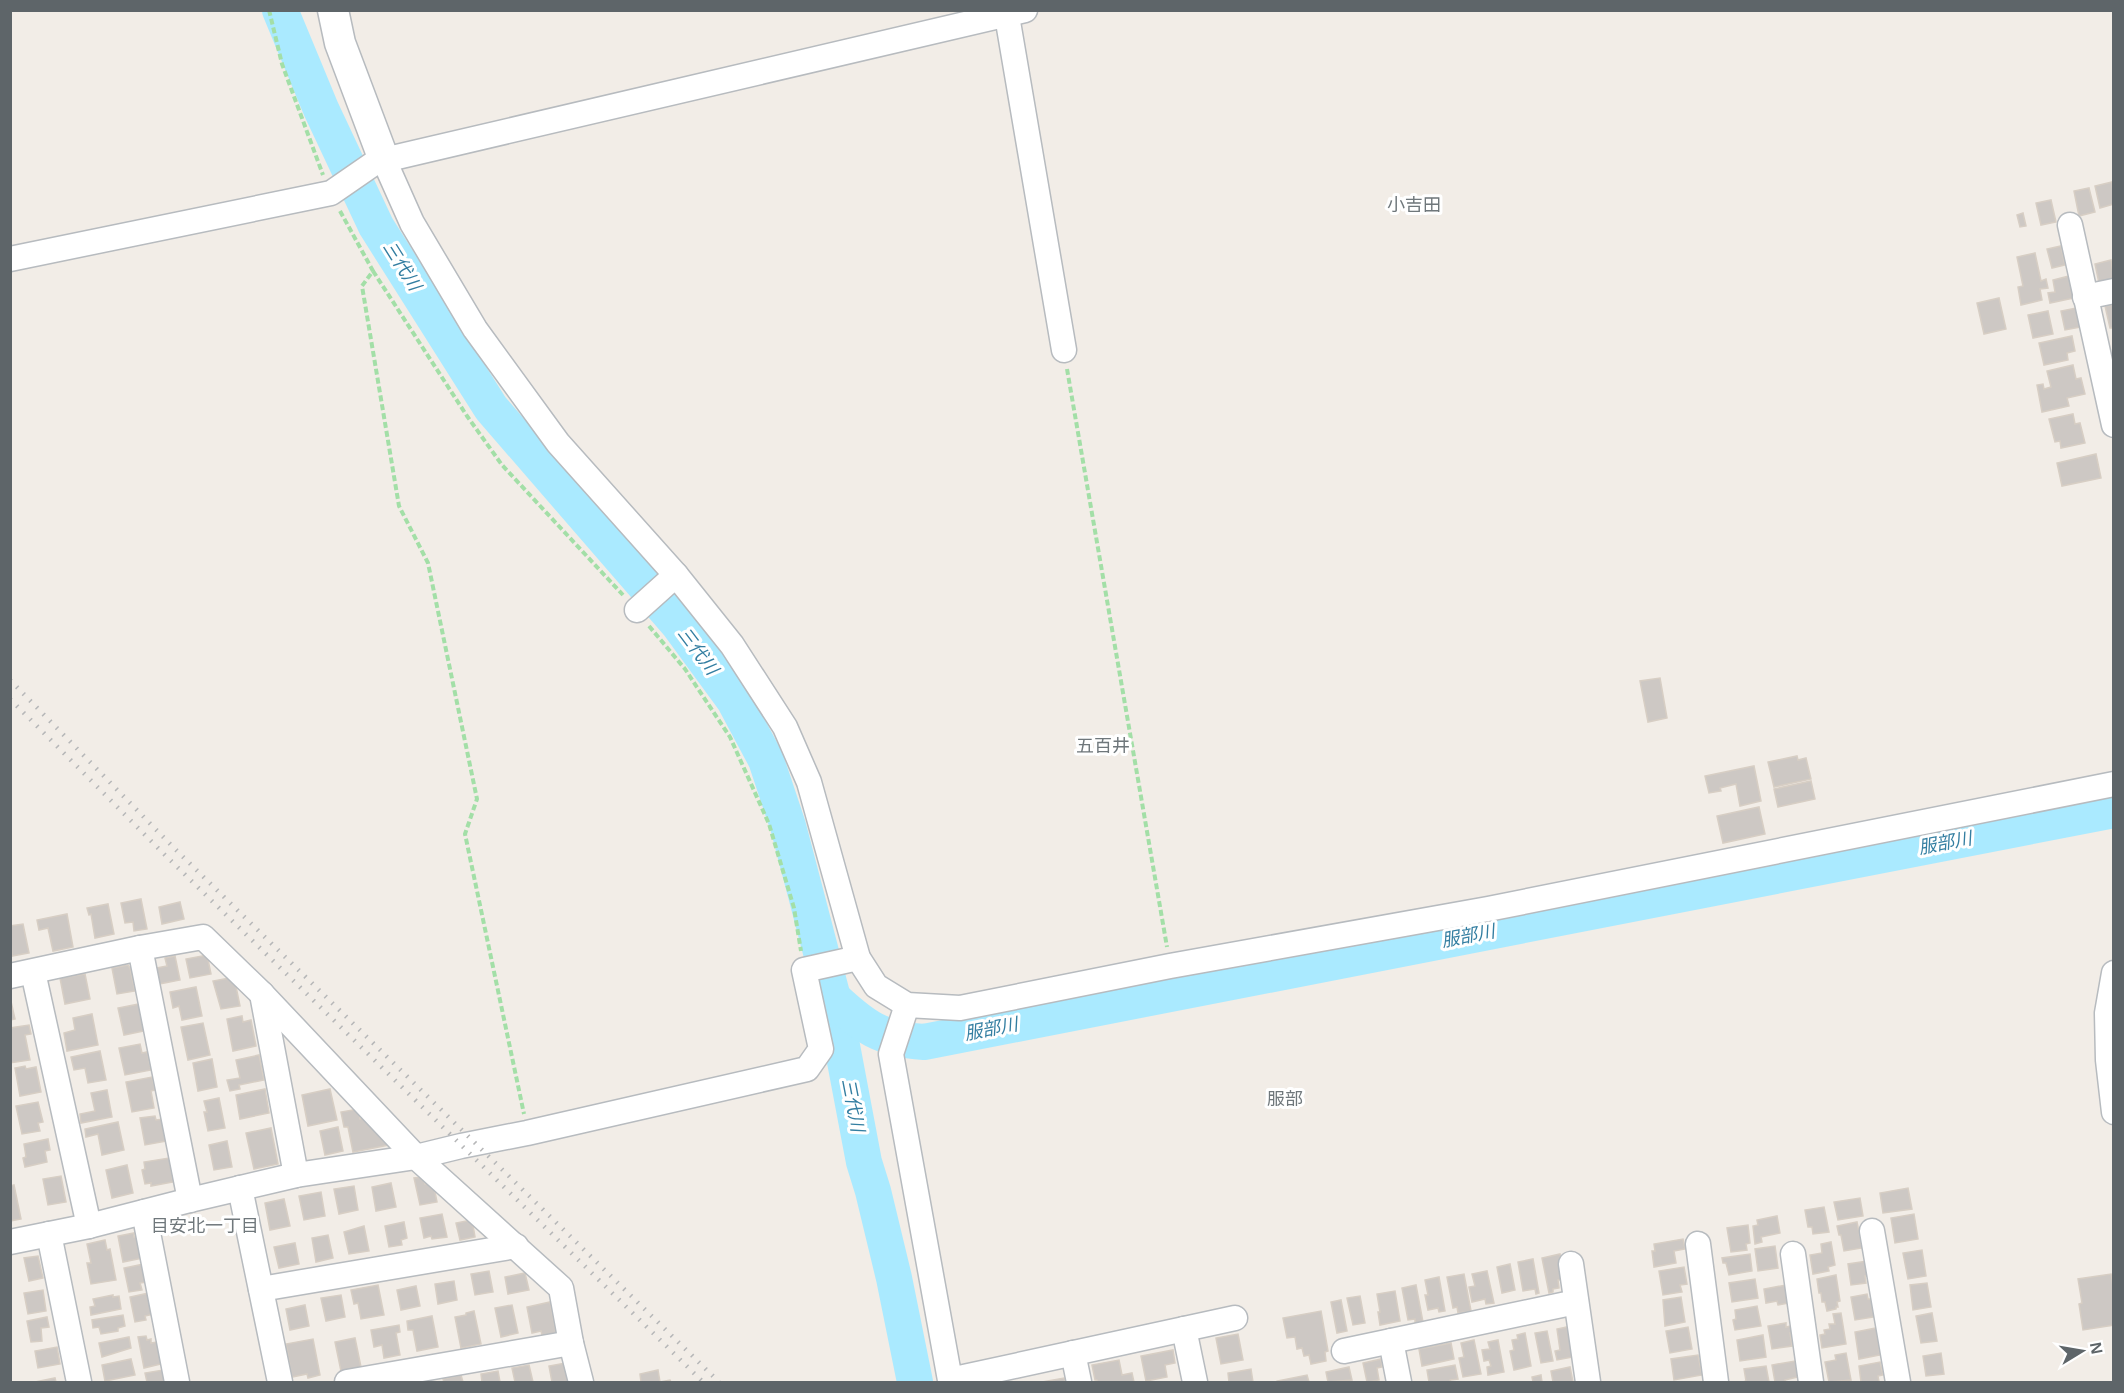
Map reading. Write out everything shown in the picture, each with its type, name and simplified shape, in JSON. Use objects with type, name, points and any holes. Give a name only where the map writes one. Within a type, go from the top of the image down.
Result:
[{"type":"street","points":[[333,10],[340,43],[378,162],[412,223],[475,329],[558,443],[732,645],[785,728],[809,782],[855,958],[876,986],[905,1010],[960,1008],[1170,966],[1488,909],[2114,784]]},
{"type":"street","points":[[11,255],[334,190],[378,162],[1012,12],[1064,350]]},
{"type":"street","points":[[2070,225],[2085,297],[2107,366],[2114,425]]},
{"type":"street","points":[[2085,297],[2114,291]]},
{"type":"street","points":[[639,608],[675,577]]},
{"type":"street","points":[[89,1226],[22,974],[140,948],[203,937],[262,994],[416,1157],[561,1288],[581,1383]]},
{"type":"street","points":[[140,948],[190,1200]]},
{"type":"street","points":[[10,1242],[89,1226],[296,1175],[416,1157],[807,1070],[821,1049],[807,969],[855,958]]},
{"type":"street","points":[[2114,973],[2107,1013],[2114,1112]]},
{"type":"street","points":[[262,994],[296,1175]]},
{"type":"street","points":[[905,1010],[891,1054],[950,1380],[967,1379],[1073,1353],[1235,1318]]},
{"type":"street","points":[[240,1188],[280,1383]]},
{"type":"street","points":[[144,1212],[177,1383]]},
{"type":"street","points":[[1872,1231],[1898,1383]]},
{"type":"street","points":[[49,1234],[79,1383]]},
{"type":"street","points":[[1698,1244],[1716,1383]]},
{"type":"street","points":[[261,1289],[516,1246]]},
{"type":"street","points":[[1793,1254],[1811,1383]]},
{"type":"street","points":[[1571,1264],[1588,1383]]},
{"type":"street","points":[[1344,1351],[1576,1302]]},
{"type":"street","points":[[1184,1329],[1195,1383]]},
{"type":"street","points":[[1391,1341],[1399,1383]]},
{"type":"street","points":[[347,1383],[571,1343]]},
{"type":"street","points":[[1073,1353],[1079,1383]]},
{"type":"path","points":[[269,10],[282,64],[334,190],[373,271],[467,416],[502,465],[639,608],[685,669],[730,737],[769,824],[794,908],[807,969]]},
{"type":"path","points":[[373,271],[362,286],[399,506],[428,563],[477,799],[465,834],[527,1133]]},
{"type":"path","points":[[1064,350],[1170,966]]},
{"type":"building","points":[[2112,182],[2114,204],[2100,208],[2095,186]]},
{"type":"building","points":[[2089,188],[2095,212],[2079,216],[2074,191]]},
{"type":"building","points":[[2051,200],[2056,222],[2041,225],[2036,203]]},
{"type":"building","points":[[2023,213],[2026,226],[2020,227],[2017,215]]},
{"type":"building","points":[[2061,246],[2065,265],[2052,268],[2047,249]]},
{"type":"building","points":[[2035,253],[2041,281],[2046,279],[2048,288],[2040,289],[2042,300],[2021,305],[2018,287],[2023,286],[2017,257]]},
{"type":"building","points":[[2111,260],[2114,280],[2099,283],[2095,264]]},
{"type":"building","points":[[2069,276],[2074,298],[2050,303],[2048,293],[2055,292],[2053,280]]},
{"type":"building","points":[[1999,298],[2006,329],[1984,334],[1977,303]]},
{"type":"building","points":[[2114,305],[2114,328],[2110,328],[2105,306]]},
{"type":"building","points":[[2076,308],[2081,327],[2065,330],[2061,311]]},
{"type":"building","points":[[2048,311],[2053,334],[2033,338],[2028,315]]},
{"type":"building","points":[[2072,336],[2075,351],[2067,353],[2068,360],[2044,365],[2039,343]]},
{"type":"building","points":[[2073,365],[2076,379],[2081,378],[2085,394],[2067,398],[2069,406],[2042,412],[2037,385],[2043,384],[2044,389],[2051,387],[2047,371]]},
{"type":"building","points":[[2073,414],[2075,424],[2080,423],[2085,443],[2061,448],[2060,441],[2055,442],[2049,419]]},
{"type":"building","points":[[2096,454],[2101,478],[2062,486],[2057,463]]},
{"type":"building","points":[[1660,678],[1667,718],[1648,722],[1640,681]]},
{"type":"building","points":[[1797,756],[1798,760],[1806,758],[1811,779],[1774,787],[1768,762]]},
{"type":"building","points":[[1754,766],[1761,801],[1740,806],[1736,784],[1720,788],[1721,791],[1709,793],[1705,776]]},
{"type":"building","points":[[1811,781],[1815,799],[1778,807],[1774,789]]},
{"type":"building","points":[[1759,807],[1765,834],[1723,843],[1717,816]]},
{"type":"building","points":[[141,899],[147,929],[134,931],[133,922],[125,923],[121,903]]},
{"type":"building","points":[[180,902],[184,919],[162,924],[159,907]]},
{"type":"building","points":[[108,904],[114,934],[95,938],[91,914],[89,915],[87,908]]},
{"type":"building","points":[[67,914],[73,947],[53,951],[48,928],[39,930],[37,920]]},
{"type":"building","points":[[23,924],[29,953],[12,956],[10,926]]},
{"type":"building","points":[[207,955],[211,974],[190,978],[186,959]]},
{"type":"building","points":[[175,956],[180,980],[159,984],[156,968],[167,966],[165,958]]},
{"type":"building","points":[[128,965],[135,991],[117,994],[112,968]]},
{"type":"building","points":[[85,974],[90,999],[65,1004],[60,978]]},
{"type":"building","points":[[234,977],[240,1006],[221,1009],[213,981]]},
{"type":"building","points":[[196,987],[202,1016],[182,1020],[179,1006],[173,1008],[170,992]]},
{"type":"building","points":[[10,997],[15,1019],[10,1020]]},
{"type":"building","points":[[139,1004],[144,1031],[124,1035],[118,1008]]},
{"type":"building","points":[[92,1014],[98,1045],[67,1051],[64,1033],[75,1030],[73,1018]]},
{"type":"building","points":[[242,1016],[243,1022],[251,1020],[256,1046],[233,1051],[227,1019]]},
{"type":"building","points":[[203,1023],[210,1055],[188,1060],[181,1027]]},
{"type":"building","points":[[29,1025],[31,1034],[25,1035],[30,1060],[10,1063],[10,1028]]},
{"type":"building","points":[[140,1044],[142,1053],[147,1052],[151,1070],[125,1075],[119,1048]]},
{"type":"building","points":[[100,1051],[106,1080],[88,1083],[85,1068],[74,1070],[71,1057]]},
{"type":"building","points":[[259,1055],[264,1080],[239,1085],[240,1089],[230,1091],[227,1080],[240,1078],[236,1060]]},
{"type":"building","points":[[212,1059],[217,1087],[198,1091],[193,1063]]},
{"type":"building","points":[[25,1066],[26,1069],[36,1067],[41,1092],[20,1096],[15,1068]]},
{"type":"building","points":[[152,1077],[155,1090],[151,1091],[154,1108],[132,1112],[126,1082]]},
{"type":"building","points":[[265,1089],[269,1113],[240,1119],[236,1095]]},
{"type":"building","points":[[330,1089],[337,1120],[308,1126],[302,1095]]},
{"type":"building","points":[[107,1090],[112,1117],[81,1123],[80,1114],[95,1111],[91,1093]]},
{"type":"building","points":[[219,1098],[225,1128],[208,1131],[204,1101]]},
{"type":"building","points":[[38,1102],[43,1122],[38,1123],[40,1131],[22,1134],[16,1106]]},
{"type":"building","points":[[358,1109],[360,1119],[368,1117],[389,1145],[353,1152],[348,1127],[344,1127],[341,1112]]},
{"type":"building","points":[[155,1116],[156,1120],[163,1119],[167,1141],[145,1145],[140,1118]]},
{"type":"building","points":[[118,1122],[124,1150],[102,1155],[98,1134],[86,1137],[85,1129]]},
{"type":"building","points":[[338,1127],[343,1151],[325,1155],[320,1131]]},
{"type":"building","points":[[271,1128],[278,1164],[254,1169],[246,1133]]},
{"type":"building","points":[[48,1139],[50,1150],[45,1151],[47,1162],[25,1167],[24,1144]]},
{"type":"building","points":[[227,1141],[232,1167],[214,1170],[209,1145]]},
{"type":"building","points":[[169,1158],[173,1182],[151,1186],[151,1183],[145,1184],[142,1170],[145,1169],[144,1162]]},
{"type":"building","points":[[127,1165],[133,1193],[112,1198],[106,1170]]},
{"type":"building","points":[[61,1176],[66,1202],[48,1205],[43,1179]]},
{"type":"building","points":[[423,1177],[425,1184],[433,1182],[437,1202],[420,1205],[414,1178]]},
{"type":"building","points":[[391,1183],[396,1207],[376,1211],[372,1187]]},
{"type":"building","points":[[14,1185],[21,1219],[10,1221],[10,1186]]},
{"type":"building","points":[[354,1186],[358,1210],[339,1214],[334,1189]]},
{"type":"building","points":[[1908,1188],[1912,1209],[1883,1213],[1880,1193]]},
{"type":"building","points":[[321,1192],[325,1216],[304,1220],[299,1196]]},
{"type":"building","points":[[1860,1198],[1863,1216],[1838,1220],[1834,1202]]},
{"type":"building","points":[[284,1199],[290,1226],[270,1230],[265,1203]]},
{"type":"building","points":[[1824,1207],[1829,1232],[1813,1234],[1812,1227],[1808,1227],[1805,1210]]},
{"type":"building","points":[[442,1214],[447,1237],[424,1238],[420,1218]]},
{"type":"building","points":[[1914,1214],[1918,1239],[1895,1243],[1891,1218]]},
{"type":"building","points":[[1777,1216],[1780,1233],[1761,1237],[1762,1242],[1755,1244],[1753,1226],[1758,1225],[1757,1220]]},
{"type":"building","points":[[472,1220],[475,1237],[460,1240],[456,1223]]},
{"type":"building","points":[[404,1222],[407,1238],[401,1240],[402,1245],[389,1247],[385,1226]]},
{"type":"building","points":[[1857,1222],[1862,1248],[1844,1251],[1837,1226]]},
{"type":"building","points":[[1748,1225],[1750,1243],[1746,1244],[1747,1250],[1731,1252],[1727,1228]]},
{"type":"building","points":[[364,1226],[369,1251],[349,1254],[344,1232]]},
{"type":"building","points":[[134,1233],[134,1237],[138,1237],[143,1258],[123,1262],[118,1236]]},
{"type":"building","points":[[328,1235],[333,1258],[316,1262],[312,1238]]},
{"type":"building","points":[[1683,1239],[1685,1249],[1674,1251],[1676,1263],[1654,1267],[1652,1251],[1655,1251],[1654,1244]]},
{"type":"building","points":[[105,1240],[107,1250],[110,1249],[116,1280],[91,1284],[87,1263],[91,1263],[87,1244]]},
{"type":"building","points":[[1831,1242],[1835,1265],[1828,1267],[1829,1271],[1813,1274],[1810,1255],[1822,1253],[1821,1244]]},
{"type":"building","points":[[295,1243],[299,1264],[279,1268],[274,1247]]},
{"type":"building","points":[[1775,1246],[1778,1268],[1758,1271],[1755,1249]]},
{"type":"building","points":[[1922,1250],[1926,1276],[1908,1279],[1903,1253]]},
{"type":"building","points":[[1560,1254],[1565,1279],[1558,1280],[1559,1288],[1549,1293],[1542,1258]]},
{"type":"building","points":[[1750,1254],[1752,1271],[1729,1275],[1722,1258]]},
{"type":"building","points":[[38,1256],[43,1278],[29,1281],[24,1258]]},
{"type":"building","points":[[1533,1259],[1539,1293],[1536,1294],[1535,1289],[1523,1291],[1518,1262]]},
{"type":"building","points":[[1867,1261],[1869,1276],[1865,1276],[1866,1283],[1851,1285],[1848,1264]]},
{"type":"building","points":[[144,1264],[147,1282],[140,1283],[142,1290],[129,1292],[124,1268]]},
{"type":"building","points":[[1510,1264],[1515,1290],[1502,1293],[1497,1267]]},
{"type":"building","points":[[1684,1267],[1687,1284],[1680,1285],[1682,1292],[1663,1295],[1659,1271]]},
{"type":"building","points":[[489,1271],[493,1292],[475,1295],[471,1274]]},
{"type":"building","points":[[1487,1271],[1494,1303],[1486,1304],[1485,1299],[1472,1302],[1469,1287],[1475,1286],[1472,1274]]},
{"type":"building","points":[[525,1273],[529,1290],[508,1294],[505,1277]]},
{"type":"building","points":[[1464,1274],[1471,1311],[1458,1313],[1457,1307],[1453,1308],[1447,1277]]},
{"type":"building","points":[[2111,1274],[2114,1291],[2114,1325],[2083,1330],[2078,1279]]},
{"type":"building","points":[[1836,1275],[1840,1301],[1837,1302],[1836,1309],[1827,1311],[1825,1302],[1822,1302],[1821,1293],[1819,1293],[1817,1279]]},
{"type":"building","points":[[1439,1277],[1445,1311],[1439,1312],[1438,1308],[1428,1310],[1425,1280]]},
{"type":"building","points":[[1755,1279],[1758,1298],[1732,1302],[1729,1283]]},
{"type":"building","points":[[454,1281],[457,1300],[438,1304],[435,1284]]},
{"type":"building","points":[[1927,1283],[1931,1307],[1913,1310],[1910,1285]]},
{"type":"building","points":[[378,1285],[384,1315],[361,1319],[358,1303],[354,1304],[351,1290]]},
{"type":"building","points":[[1416,1285],[1423,1322],[1415,1323],[1415,1319],[1408,1320],[1402,1288]]},
{"type":"building","points":[[1786,1285],[1789,1303],[1778,1305],[1777,1301],[1766,1303],[1764,1289]]},
{"type":"building","points":[[416,1286],[420,1306],[401,1310],[397,1290]]},
{"type":"building","points":[[43,1290],[46,1311],[28,1314],[24,1293]]},
{"type":"building","points":[[1395,1291],[1400,1321],[1380,1325],[1377,1294]]},
{"type":"building","points":[[149,1293],[154,1314],[145,1316],[146,1320],[135,1322],[130,1297]]},
{"type":"building","points":[[1867,1294],[1868,1299],[1871,1299],[1874,1317],[1855,1320],[1851,1297]]},
{"type":"building","points":[[113,1295],[113,1297],[119,1296],[121,1309],[91,1315],[90,1307],[95,1306],[93,1299]]},
{"type":"building","points":[[341,1295],[345,1317],[326,1321],[321,1298]]},
{"type":"building","points":[[1360,1296],[1365,1323],[1353,1325],[1347,1298]]},
{"type":"building","points":[[1681,1297],[1685,1322],[1665,1326],[1663,1300]]},
{"type":"building","points":[[1341,1300],[1347,1331],[1337,1333],[1331,1302]]},
{"type":"building","points":[[550,1302],[556,1333],[542,1335],[541,1331],[532,1333],[527,1307]]},
{"type":"building","points":[[305,1305],[309,1326],[290,1330],[286,1309]]},
{"type":"building","points":[[512,1305],[518,1333],[501,1337],[495,1308]]},
{"type":"building","points":[[1757,1306],[1761,1326],[1735,1330],[1733,1320],[1736,1319],[1735,1310]]},
{"type":"building","points":[[474,1311],[481,1344],[461,1348],[455,1317]]},
{"type":"building","points":[[1321,1311],[1328,1351],[1325,1352],[1326,1361],[1311,1364],[1309,1355],[1304,1356],[1302,1348],[1297,1349],[1295,1337],[1287,1338],[1283,1318]]},
{"type":"building","points":[[1841,1313],[1846,1344],[1822,1348],[1820,1335],[1825,1334],[1824,1330],[1830,1329],[1829,1324],[1835,1324],[1833,1314]]},
{"type":"building","points":[[1932,1313],[1937,1341],[1921,1343],[1916,1316]]},
{"type":"building","points":[[123,1315],[125,1326],[118,1328],[118,1331],[101,1334],[99,1327],[93,1328],[92,1320]]},
{"type":"building","points":[[432,1316],[438,1347],[417,1351],[413,1330],[408,1330],[407,1321]]},
{"type":"building","points":[[47,1317],[49,1327],[41,1328],[42,1341],[31,1342],[27,1321]]},
{"type":"building","points":[[1786,1323],[1786,1327],[1791,1326],[1792,1346],[1772,1349],[1768,1326]]},
{"type":"building","points":[[399,1325],[400,1332],[396,1333],[400,1355],[384,1358],[382,1345],[374,1347],[371,1330]]},
{"type":"building","points":[[1567,1327],[1573,1357],[1557,1360],[1555,1351],[1560,1350],[1557,1329]]},
{"type":"building","points":[[1688,1327],[1692,1349],[1670,1353],[1666,1331]]},
{"type":"building","points":[[1876,1328],[1880,1355],[1859,1359],[1855,1332]]},
{"type":"building","points":[[1547,1331],[1553,1361],[1541,1363],[1535,1333]]},
{"type":"building","points":[[1525,1333],[1531,1366],[1514,1370],[1510,1351],[1514,1350],[1512,1340],[1518,1339],[1517,1335]]},
{"type":"building","points":[[1238,1334],[1243,1360],[1221,1364],[1216,1338]]},
{"type":"building","points":[[1763,1335],[1766,1357],[1740,1361],[1737,1340]]},
{"type":"building","points":[[146,1336],[147,1340],[151,1339],[151,1343],[157,1342],[161,1364],[144,1368],[138,1337]]},
{"type":"building","points":[[129,1337],[131,1348],[102,1357],[99,1343]]},
{"type":"building","points":[[355,1338],[361,1367],[341,1371],[335,1342]]},
{"type":"building","points":[[313,1339],[320,1375],[308,1378],[307,1374],[292,1377],[286,1344]]},
{"type":"building","points":[[1474,1340],[1481,1374],[1463,1377],[1459,1358],[1464,1357],[1461,1343]]},
{"type":"building","points":[[1498,1340],[1504,1372],[1488,1375],[1487,1367],[1491,1366],[1489,1360],[1484,1361],[1482,1350],[1490,1349],[1488,1342]]},
{"type":"building","points":[[1451,1343],[1454,1359],[1422,1366],[1419,1349]]},
{"type":"building","points":[[57,1347],[60,1364],[38,1368],[35,1351]]},
{"type":"building","points":[[1173,1350],[1175,1363],[1165,1365],[1167,1377],[1146,1381],[1141,1356]]},
{"type":"building","points":[[1846,1353],[1851,1380],[1829,1382],[1825,1362],[1836,1360],[1835,1355]]},
{"type":"building","points":[[1941,1353],[1944,1374],[1926,1376],[1923,1356]]},
{"type":"building","points":[[1698,1355],[1702,1375],[1674,1380],[1671,1359]]},
{"type":"building","points":[[131,1359],[135,1375],[105,1381],[102,1365]]},
{"type":"building","points":[[1381,1359],[1382,1367],[1377,1368],[1379,1380],[1367,1382],[1363,1363]]},
{"type":"building","points":[[1119,1360],[1122,1375],[1132,1373],[1134,1382],[1098,1382],[1095,1380],[1092,1365]]},
{"type":"building","points":[[1795,1361],[1798,1377],[1785,1380],[1786,1382],[1775,1382],[1772,1365]]},
{"type":"building","points":[[1880,1362],[1883,1375],[1878,1376],[1879,1382],[1861,1382],[1859,1366]]},
{"type":"building","points":[[565,1363],[569,1382],[552,1382],[549,1366]]},
{"type":"building","points":[[529,1365],[533,1382],[515,1382],[512,1368]]},
{"type":"building","points":[[1455,1365],[1458,1379],[1450,1380],[1451,1382],[1429,1382],[1427,1370]]},
{"type":"building","points":[[1766,1366],[1769,1382],[1743,1382],[1746,1381],[1744,1369]]},
{"type":"building","points":[[1349,1367],[1352,1380],[1328,1382],[1326,1372]]},
{"type":"building","points":[[1570,1367],[1573,1382],[1553,1382],[1551,1371]]},
{"type":"building","points":[[1251,1369],[1253,1382],[1229,1382],[1228,1373]]},
{"type":"building","points":[[163,1370],[165,1382],[147,1382],[145,1373]]},
{"type":"building","points":[[658,1370],[660,1382],[641,1382],[640,1374]]},
{"type":"building","points":[[498,1371],[500,1382],[482,1382],[481,1374]]},
{"type":"building","points":[[461,1375],[463,1382],[444,1382],[443,1379]]},
{"type":"building","points":[[1307,1375],[1309,1382],[1277,1382],[1277,1381]]},
{"type":"building","points":[[1541,1375],[1542,1382],[1533,1382],[1532,1377]]},
{"type":"building","points":[[55,1378],[56,1382],[35,1382]]},
{"type":"building","points":[[1064,1378],[1065,1382],[1042,1382]]},
{"type":"waterway","name":"三代川","points":[[280,10],[321,109],[376,226],[491,408],[679,625],[734,700],[766,760],[788,826],[833,998],[864,1162],[894,1278],[915,1382]]},
{"type":"waterway","name":"服部川","points":[[833,998],[854,1017],[874,1030],[896,1038],[924,1042],[2114,810]]},
{"type":"railway","points":[[10,680],[174,848],[719,1382]]},
{"type":"railway","points":[[10,699],[165,855],[703,1382]]},
{"type":"district","name":"小吉田","points":[[1414,205]]},
{"type":"district","name":"五百井","points":[[1103,746]]},
{"type":"district","name":"服部","points":[[1285,1099]]},
{"type":"district","name":"目安北一丁目","points":[[205,1226]]}]
